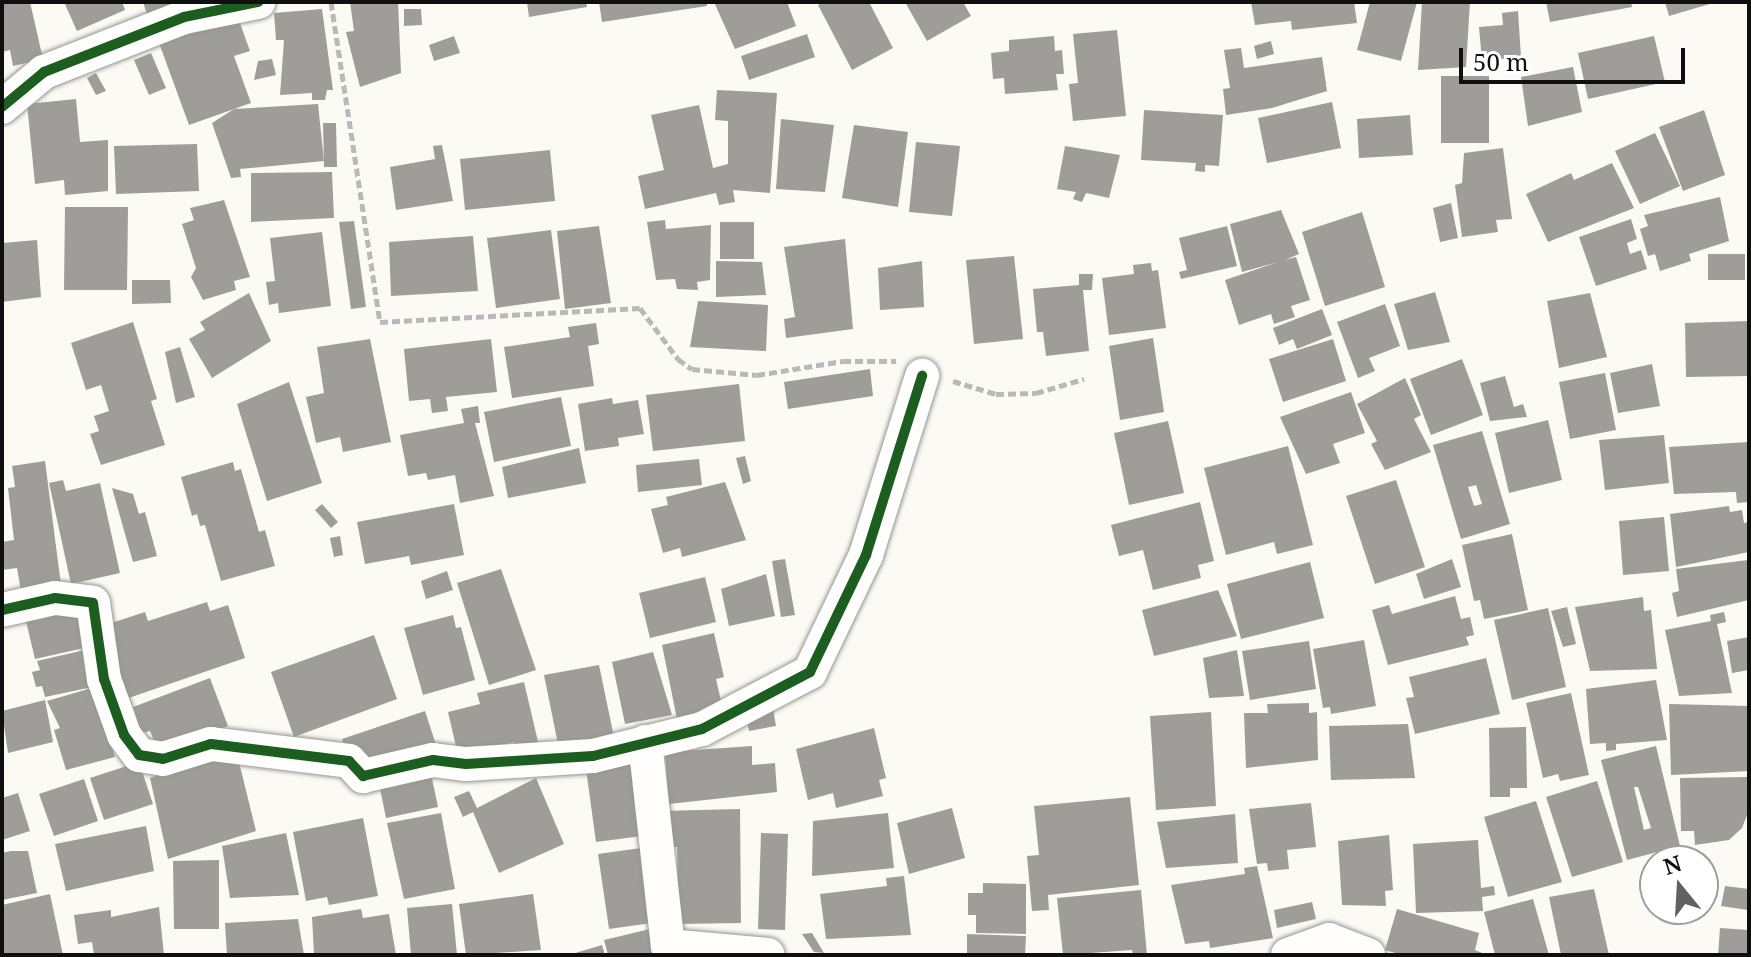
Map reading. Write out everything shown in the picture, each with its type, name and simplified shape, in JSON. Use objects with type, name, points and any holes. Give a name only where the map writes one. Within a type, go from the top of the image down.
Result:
[{"type":"street","points":[[2,107],[44,72],[184,17],[258,2]]},
{"type":"street","points":[[2,610],[55,598],[93,603],[104,679],[124,735],[139,755],[163,759],[211,744],[349,761],[363,776],[433,760],[466,764],[593,756],[702,729],[810,672],[866,555],[922,376]]},
{"type":"street","points":[[645,742],[668,951],[768,955]]},
{"type":"street","points":[[1288,955],[1329,940],[1368,955]]},
{"type":"path","points":[[331,2],[380,322],[640,308],[678,359],[692,369],[757,375],[894,360],[922,376],[996,394],[1036,393],[1084,379]]},
{"type":"building","points":[[2,2],[30,2],[43,59],[13,66],[10,50],[2,52]]},
{"type":"building","points":[[64,2],[122,2],[125,10],[77,31]]},
{"type":"building","points":[[143,2],[194,2],[148,17]]},
{"type":"building","points":[[350,2],[398,2],[401,73],[360,87],[346,32],[354,31]]},
{"type":"building","points":[[527,2],[586,2],[587,7],[529,17]]},
{"type":"building","points":[[599,2],[707,2],[707,6],[602,22]]},
{"type":"building","points":[[714,2],[787,2],[796,26],[735,49]]},
{"type":"building","points":[[824,2],[869,2],[893,48],[852,70],[818,5]]},
{"type":"building","points":[[905,2],[963,2],[971,16],[927,41]]},
{"type":"building","points":[[1251,2],[1354,2],[1357,23],[1292,30],[1291,21],[1255,25]]},
{"type":"building","points":[[1370,2],[1417,2],[1401,61],[1357,50]]},
{"type":"building","points":[[1422,2],[1470,2],[1466,67],[1418,70]]},
{"type":"building","points":[[1546,2],[1631,2],[1632,7],[1550,22]]},
{"type":"building","points":[[1665,2],[1713,2],[1713,3],[1669,16]]},
{"type":"building","points":[[322,9],[333,90],[327,90],[325,100],[312,100],[312,93],[280,95],[284,40],[276,40],[274,13]]},
{"type":"building","points":[[404,9],[421,9],[422,25],[404,26]]},
{"type":"building","points":[[1518,11],[1521,57],[1482,61],[1479,27],[1503,25],[1502,13]]},
{"type":"building","points":[[237,15],[250,51],[234,56],[251,103],[189,125],[159,43]]},
{"type":"building","points":[[1117,30],[1126,116],[1073,121],[1069,84],[1078,83],[1073,34]]},
{"type":"building","points":[[807,34],[815,57],[749,80],[741,56]]},
{"type":"building","points":[[454,36],[460,53],[434,61],[429,45]]},
{"type":"building","points":[[1054,36],[1055,51],[1062,50],[1064,74],[1056,74],[1058,90],[1005,94],[1004,78],[993,79],[991,53],[1009,51],[1009,40]]},
{"type":"building","points":[[1654,36],[1665,82],[1588,99],[1578,53]]},
{"type":"building","points":[[1271,41],[1274,54],[1257,59],[1254,46]]},
{"type":"building","points":[[1241,48],[1244,68],[1322,57],[1327,91],[1272,108],[1226,115],[1223,89],[1230,88],[1224,50]]},
{"type":"building","points":[[151,53],[166,88],[149,95],[134,60]]},
{"type":"building","points":[[272,59],[276,75],[254,80],[258,61]]},
{"type":"building","points":[[1573,67],[1582,112],[1528,126],[1521,77]]},
{"type":"building","points":[[96,73],[106,91],[96,95],[87,78]]},
{"type":"building","points":[[1441,76],[1489,76],[1489,143],[1441,143]]},
{"type":"building","points":[[717,90],[777,93],[770,193],[733,190],[735,202],[719,205],[716,193],[645,209],[638,176],[664,170],[651,115],[699,105],[713,168],[728,164],[728,121],[715,120]]},
{"type":"building","points":[[76,99],[80,142],[108,140],[108,191],[65,195],[64,180],[35,184],[27,104]]},
{"type":"building","points":[[1332,102],[1341,148],[1267,163],[1258,118]]},
{"type":"building","points":[[318,104],[324,161],[240,169],[241,177],[231,178],[212,123],[234,109]]},
{"type":"building","points":[[1144,110],[1223,115],[1219,166],[1205,165],[1205,172],[1195,171],[1196,163],[1141,160]]},
{"type":"building","points":[[1704,110],[1725,175],[1683,191],[1659,127]]},
{"type":"building","points":[[1410,115],[1413,155],[1359,158],[1357,119]]},
{"type":"building","points":[[781,119],[834,125],[825,192],[776,189]]},
{"type":"building","points":[[323,123],[336,123],[337,167],[324,167]]},
{"type":"building","points":[[854,125],[908,132],[898,207],[842,198]]},
{"type":"building","points":[[1655,133],[1680,186],[1640,204],[1615,151]]},
{"type":"building","points":[[916,142],[960,146],[952,216],[909,212]]},
{"type":"building","points":[[197,144],[199,191],[116,194],[114,146]]},
{"type":"building","points":[[442,145],[453,201],[396,210],[390,167],[435,159],[433,146]]},
{"type":"building","points":[[1065,146],[1120,155],[1109,198],[1086,193],[1082,202],[1073,199],[1076,192],[1057,189]]},
{"type":"building","points":[[1503,148],[1512,219],[1496,220],[1498,232],[1462,237],[1455,185],[1462,183],[1464,153]]},
{"type":"building","points":[[550,150],[555,201],[465,210],[460,159]]},
{"type":"building","points":[[1612,163],[1634,208],[1548,242],[1526,194],[1571,173],[1574,180]]},
{"type":"building","points":[[332,172],[334,218],[251,222],[251,173]]},
{"type":"building","points":[[1720,197],[1729,241],[1689,254],[1691,261],[1660,271],[1655,254],[1648,256],[1640,229],[1648,226],[1644,215]]},
{"type":"building","points":[[224,200],[250,277],[234,281],[236,290],[203,300],[191,277],[196,268],[182,224],[194,220],[190,208]]},
{"type":"building","points":[[1451,203],[1458,238],[1440,242],[1433,208]]},
{"type":"building","points":[[65,207],[128,207],[127,290],[64,290]]},
{"type":"building","points":[[1281,210],[1299,254],[1285,260],[1296,257],[1310,300],[1291,306],[1295,317],[1274,324],[1271,314],[1239,325],[1225,280],[1278,262],[1242,272],[1230,224]]},
{"type":"building","points":[[1362,212],[1385,287],[1325,306],[1302,232]]},
{"type":"building","points":[[1631,219],[1637,239],[1627,243],[1630,254],[1641,250],[1647,269],[1596,286],[1579,237]]},
{"type":"building","points":[[665,220],[666,229],[711,225],[710,280],[697,282],[698,290],[677,289],[675,279],[656,280],[647,222]]},
{"type":"building","points":[[354,221],[366,307],[351,309],[339,222]]},
{"type":"building","points":[[720,222],[754,222],[754,259],[720,259]]},
{"type":"building","points":[[599,226],[611,303],[565,309],[557,231]]},
{"type":"building","points":[[1227,226],[1237,266],[1181,279],[1179,272],[1187,270],[1179,238]]},
{"type":"building","points":[[551,230],[560,299],[496,308],[487,238]]},
{"type":"building","points":[[322,232],[331,306],[279,313],[278,303],[269,305],[266,282],[275,281],[270,238]]},
{"type":"building","points":[[473,236],[478,291],[391,296],[389,242]]},
{"type":"building","points":[[845,239],[853,329],[786,338],[784,319],[795,317],[784,247]]},
{"type":"building","points":[[37,240],[41,297],[2,302],[2,243]]},
{"type":"building","points":[[1708,254],[1745,254],[1745,280],[1708,280]]},
{"type":"building","points":[[1014,256],[1023,339],[974,344],[966,260]]},
{"type":"building","points":[[716,261],[762,262],[766,295],[716,297]]},
{"type":"building","points":[[922,261],[924,307],[880,310],[878,268]]},
{"type":"building","points":[[1151,263],[1152,271],[1158,270],[1166,328],[1109,335],[1102,278],[1134,274],[1133,265]]},
{"type":"building","points":[[1079,274],[1093,274],[1092,290],[1083,290],[1089,351],[1046,356],[1043,332],[1037,332],[1033,289],[1079,285]]},
{"type":"building","points":[[132,280],[170,280],[171,303],[132,304]]},
{"type":"building","points":[[1435,292],[1450,342],[1408,350],[1394,304]]},
{"type":"building","points":[[249,293],[271,341],[212,378],[189,339],[205,330],[200,322]]},
{"type":"building","points":[[1590,293],[1607,357],[1559,368],[1547,301]]},
{"type":"building","points":[[698,301],[768,305],[766,351],[690,347]]},
{"type":"building","points":[[1385,304],[1400,346],[1369,358],[1375,371],[1358,378],[1337,322]]},
{"type":"building","points":[[1322,309],[1332,335],[1297,349],[1293,339],[1279,345],[1273,328]]},
{"type":"building","points":[[1749,321],[1749,376],[1686,377],[1685,323]]},
{"type":"building","points":[[133,322],[157,399],[151,401],[165,445],[101,465],[90,434],[99,431],[94,416],[109,411],[101,385],[86,390],[71,343]]},
{"type":"building","points":[[596,323],[599,344],[588,346],[594,386],[512,398],[504,347],[570,337],[568,327]]},
{"type":"building","points":[[1153,338],[1164,412],[1120,420],[1109,346]]},
{"type":"building","points":[[370,339],[391,442],[343,452],[340,437],[316,443],[306,397],[324,393],[317,347]]},
{"type":"building","points":[[491,339],[497,392],[446,397],[448,411],[432,413],[430,399],[409,401],[404,349]]},
{"type":"building","points":[[1333,339],[1346,381],[1283,402],[1269,359]]},
{"type":"building","points":[[180,347],[195,397],[176,403],[165,352]]},
{"type":"building","points":[[1462,359],[1483,415],[1431,435],[1410,379]]},
{"type":"building","points":[[1652,364],[1660,406],[1618,413],[1610,373]]},
{"type":"building","points":[[870,369],[873,396],[788,409],[784,382]]},
{"type":"building","points":[[1605,373],[1616,430],[1570,439],[1559,382]]},
{"type":"building","points":[[1505,376],[1514,407],[1523,404],[1527,417],[1490,421],[1480,383]]},
{"type":"building","points":[[1405,378],[1421,415],[1414,419],[1431,452],[1385,470],[1371,444],[1377,441],[1357,404]]},
{"type":"building","points":[[289,382],[322,483],[267,501],[237,404]]},
{"type":"building","points":[[739,384],[745,441],[653,451],[646,395]]},
{"type":"building","points":[[1351,392],[1365,433],[1333,444],[1340,463],[1306,474],[1280,417]]},
{"type":"building","points":[[561,397],[571,446],[494,462],[484,412]]},
{"type":"building","points":[[612,398],[613,404],[638,400],[644,434],[618,438],[619,446],[585,451],[578,404]]},
{"type":"building","points":[[478,406],[480,423],[475,423],[494,496],[460,503],[455,475],[428,480],[426,473],[408,476],[400,435],[464,423],[461,409]]},
{"type":"building","points":[[1548,420],[1562,480],[1509,493],[1495,433]]},
{"type":"building","points":[[1168,421],[1184,493],[1129,505],[1114,433]]},
{"type":"building","points":[[1482,431],[1510,524],[1461,539],[1433,445]],"holes":[[[1476,485],[1482,504],[1474,506],[1468,487]]]},
{"type":"building","points":[[1664,435],[1669,483],[1605,490],[1599,440]]},
{"type":"building","points":[[1748,442],[1749,502],[1737,503],[1736,492],[1674,494],[1669,447]]},
{"type":"building","points":[[1288,446],[1313,545],[1277,554],[1274,542],[1226,555],[1204,468]]},
{"type":"building","points":[[579,448],[586,483],[508,498],[502,467]]},
{"type":"building","points":[[745,456],[751,481],[743,484],[736,458]]},
{"type":"building","points":[[699,459],[702,485],[638,492],[636,465]]},
{"type":"building","points":[[45,461],[61,585],[21,591],[17,568],[2,570],[2,542],[14,540],[8,488],[15,487],[12,466]]},
{"type":"building","points":[[233,462],[235,471],[241,469],[259,532],[265,530],[275,566],[221,581],[205,525],[200,526],[197,514],[192,516],[181,477]]},
{"type":"building","points":[[63,480],[66,491],[100,483],[120,573],[71,584],[49,483]]},
{"type":"building","points":[[1396,480],[1425,567],[1375,584],[1346,496]]},
{"type":"building","points":[[725,482],[746,540],[682,557],[680,548],[663,553],[651,509],[668,505],[666,497]]},
{"type":"building","points":[[112,488],[133,494],[139,514],[145,512],[157,556],[133,562]]},
{"type":"building","points":[[1200,502],[1214,561],[1198,565],[1201,578],[1153,590],[1143,550],[1119,556],[1111,525]]},
{"type":"building","points":[[322,504],[338,522],[331,528],[315,510]]},
{"type":"building","points":[[454,504],[464,555],[411,565],[409,556],[365,564],[357,522]]},
{"type":"building","points":[[1729,506],[1730,512],[1742,510],[1744,523],[1749,522],[1749,552],[1676,567],[1670,514]]},
{"type":"building","points":[[1664,517],[1669,571],[1623,575],[1619,521]]},
{"type":"building","points":[[1512,534],[1528,610],[1484,619],[1480,600],[1474,601],[1462,545]]},
{"type":"building","points":[[340,536],[343,555],[334,557],[330,538]]},
{"type":"building","points":[[785,559],[795,615],[781,617],[772,561]]},
{"type":"building","points":[[1452,559],[1461,587],[1424,599],[1416,574]]},
{"type":"building","points":[[1748,560],[1749,600],[1677,617],[1672,593],[1679,591],[1676,569]]},
{"type":"building","points":[[1310,562],[1324,618],[1241,639],[1227,584]]},
{"type":"building","points":[[501,569],[536,670],[489,685],[457,583]]},
{"type":"building","points":[[447,571],[453,590],[426,599],[421,581]]},
{"type":"building","points":[[766,574],[775,616],[729,626],[721,589]]},
{"type":"building","points":[[705,577],[716,622],[650,638],[639,593]]},
{"type":"building","points":[[1218,590],[1237,636],[1154,656],[1142,610]]},
{"type":"building","points":[[1455,596],[1461,619],[1470,617],[1474,635],[1466,637],[1469,645],[1388,665],[1372,610],[1389,605],[1392,614]]},
{"type":"building","points":[[1643,597],[1644,611],[1651,610],[1657,669],[1590,671],[1575,607]]},
{"type":"building","points":[[207,602],[210,611],[228,605],[245,658],[117,702],[99,627],[145,612],[148,621]]},
{"type":"building","points":[[1567,607],[1576,644],[1563,647],[1551,611]]},
{"type":"building","points":[[1548,608],[1566,687],[1512,700],[1494,620]]},
{"type":"building","points":[[85,610],[93,646],[35,659],[25,617]]},
{"type":"building","points":[[1724,612],[1726,622],[1717,624],[1732,693],[1679,696],[1665,630],[1711,621],[1710,615]]},
{"type":"building","points":[[453,615],[456,628],[461,627],[475,680],[423,695],[404,628]]},
{"type":"building","points":[[714,633],[724,677],[716,679],[724,714],[678,724],[662,645]]},
{"type":"building","points":[[374,635],[397,699],[294,737],[271,672]]},
{"type":"building","points":[[1749,637],[1749,670],[1732,673],[1727,641]]},
{"type":"building","points":[[1364,640],[1376,706],[1331,714],[1330,707],[1323,708],[1313,649]]},
{"type":"building","points":[[1309,641],[1316,689],[1250,700],[1242,651]]},
{"type":"building","points":[[89,649],[97,686],[45,697],[42,686],[36,687],[32,672],[40,670],[37,661]]},
{"type":"building","points":[[1237,650],[1244,696],[1209,698],[1203,658]]},
{"type":"building","points":[[653,652],[672,715],[625,724],[612,662]]},
{"type":"building","points":[[1486,658],[1500,714],[1415,734],[1406,698],[1414,697],[1409,677]]},
{"type":"building","points":[[599,665],[615,742],[560,754],[544,675]]},
{"type":"building","points":[[210,678],[228,726],[159,753],[150,731],[142,733],[133,707]]},
{"type":"building","points":[[1656,680],[1667,740],[1616,744],[1616,750],[1606,751],[1606,743],[1590,744],[1586,689]]},
{"type":"building","points":[[524,682],[539,746],[516,751],[514,742],[458,755],[448,712],[480,704],[477,693]]},
{"type":"building","points":[[95,687],[115,757],[66,770],[54,730],[60,728],[47,701]]},
{"type":"building","points":[[1571,693],[1589,775],[1560,781],[1558,774],[1543,778],[1526,703]]},
{"type":"building","points":[[45,700],[53,742],[8,753],[2,711]]},
{"type":"building","points":[[772,703],[776,726],[749,731],[744,708]]},
{"type":"building","points":[[1309,703],[1309,713],[1317,712],[1318,760],[1246,768],[1244,713],[1268,713],[1267,704]]},
{"type":"building","points":[[1669,704],[1749,706],[1749,771],[1671,775]]},
{"type":"building","points":[[425,711],[437,748],[367,771],[358,746],[346,750],[342,739]]},
{"type":"building","points":[[1211,712],[1216,806],[1156,810],[1150,716]]},
{"type":"building","points":[[1408,724],[1415,778],[1331,780],[1329,726]]},
{"type":"building","points":[[1526,727],[1527,788],[1510,788],[1510,797],[1490,797],[1489,728]]},
{"type":"building","points":[[874,728],[886,778],[879,780],[883,796],[836,808],[833,793],[808,800],[796,749]]},
{"type":"building","points":[[752,746],[752,765],[775,763],[777,792],[669,804],[665,752]]},
{"type":"building","points":[[1656,746],[1680,845],[1639,845],[1639,857],[1627,860],[1601,760]],"holes":[[[1634,787],[1638,787],[1651,828],[1644,830]]]},
{"type":"building","points":[[223,750],[237,754],[256,831],[168,859],[150,778]]},
{"type":"building","points":[[139,762],[153,804],[104,820],[90,778]]},
{"type":"building","points":[[633,763],[642,836],[596,842],[586,769]]},
{"type":"building","points":[[429,764],[438,807],[386,818],[377,774]]},
{"type":"building","points":[[1749,777],[1749,810],[1742,828],[1729,840],[1695,845],[1694,831],[1681,831],[1680,778]]},
{"type":"building","points":[[536,778],[564,844],[499,873],[473,812],[463,817],[454,797],[469,791],[477,808]]},
{"type":"building","points":[[84,779],[98,821],[54,836],[39,794]]},
{"type":"building","points":[[1597,781],[1623,862],[1572,877],[1546,797]]},
{"type":"building","points":[[18,793],[30,831],[2,840],[2,798]]},
{"type":"building","points":[[1130,797],[1139,885],[1048,895],[1049,910],[1032,911],[1027,856],[1039,855],[1034,806]]},
{"type":"building","points":[[1536,801],[1562,882],[1508,897],[1484,817]]},
{"type":"building","points":[[1311,803],[1316,847],[1287,850],[1289,869],[1268,871],[1267,863],[1257,864],[1249,809]]},
{"type":"building","points":[[952,808],[965,858],[909,874],[897,823]]},
{"type":"building","points":[[740,809],[741,923],[679,924],[677,847],[661,847],[660,811]]},
{"type":"building","points":[[441,813],[455,889],[404,899],[387,823]]},
{"type":"building","points":[[888,813],[894,868],[812,876],[813,821]]},
{"type":"building","points":[[1235,814],[1238,863],[1166,868],[1157,822]]},
{"type":"building","points":[[363,818],[378,896],[329,905],[327,897],[306,901],[293,832]]},
{"type":"building","points":[[146,826],[154,871],[66,891],[55,844]]},
{"type":"building","points":[[286,833],[299,895],[230,898],[222,846]]},
{"type":"building","points":[[761,833],[788,834],[785,930],[758,929]]},
{"type":"building","points":[[1389,835],[1393,890],[1385,891],[1386,906],[1342,905],[1338,841]]},
{"type":"building","points":[[1478,840],[1481,888],[1494,886],[1495,895],[1482,897],[1483,911],[1416,913],[1413,844]]},
{"type":"building","points":[[648,847],[659,922],[609,929],[598,854]]},
{"type":"building","points":[[28,851],[37,893],[2,900],[2,853]]},
{"type":"building","points":[[219,860],[219,929],[174,929],[173,861]]},
{"type":"building","points":[[1257,866],[1273,938],[1210,948],[1209,941],[1185,944],[1171,885],[1245,874],[1244,868]]},
{"type":"building","points":[[904,876],[911,935],[826,939],[820,894],[887,886],[886,878]]},
{"type":"building","points":[[983,883],[1026,884],[1026,934],[976,933],[976,915],[968,915],[968,893],[983,893]]},
{"type":"building","points":[[1725,886],[1749,889],[1748,910],[1721,906]]},
{"type":"building","points":[[1594,889],[1609,955],[1561,955],[1549,897]]},
{"type":"building","points":[[1141,890],[1147,955],[1133,955],[1132,950],[1063,955],[1057,898]]},
{"type":"building","points":[[50,894],[63,955],[4,955],[2,905]]},
{"type":"building","points":[[533,894],[541,950],[466,955],[459,904]]},
{"type":"building","points":[[1533,899],[1549,955],[1495,955],[1484,912]]},
{"type":"building","points":[[1312,902],[1316,919],[1277,928],[1274,910]]},
{"type":"building","points":[[452,904],[457,955],[411,955],[407,908]]},
{"type":"building","points":[[159,907],[164,955],[94,955],[92,942],[78,944],[74,915],[111,910],[111,917]]},
{"type":"building","points":[[361,909],[363,918],[389,914],[396,955],[314,955],[312,917]]},
{"type":"building","points":[[1397,909],[1479,933],[1475,950],[1487,955],[1402,955],[1385,950]]},
{"type":"building","points":[[298,919],[304,955],[227,955],[225,923]]},
{"type":"building","points":[[1720,928],[1749,930],[1749,955],[1718,955]]},
{"type":"building","points":[[650,929],[656,955],[608,955],[604,940]]},
{"type":"building","points":[[812,933],[824,953],[814,952],[802,934]]},
{"type":"building","points":[[967,934],[1026,936],[1025,955],[967,955]]},
{"type":"building","points":[[602,945],[605,955],[572,955],[572,954]]},
{"type":"cycle path","points":[[2,107],[44,72],[184,17],[258,2]]},
{"type":"cycle path","points":[[2,610],[55,598],[93,603],[104,679],[124,735],[139,755],[163,759],[211,744],[349,761],[363,776],[433,760],[466,764],[593,756],[702,729],[810,672],[866,555],[922,376]]}]
